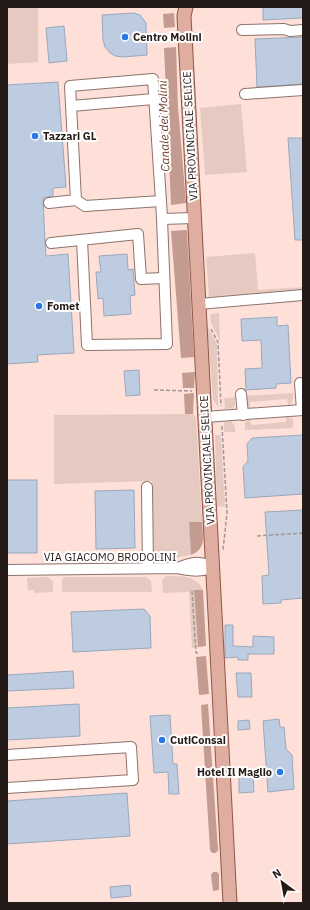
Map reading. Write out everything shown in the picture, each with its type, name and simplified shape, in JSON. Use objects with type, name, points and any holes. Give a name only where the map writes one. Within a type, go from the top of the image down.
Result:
[{"type":"main road","name":"VIA PROVINCIALE SELICE","points":[[183,10],[212,551],[208,570],[230,903]]},
{"type":"street","points":[[284,29],[290,25],[303,24]]},
{"type":"street","points":[[242,30],[303,30]]},
{"type":"street","points":[[76,200],[70,86],[153,79],[162,218],[167,344],[87,345],[82,240]]},
{"type":"street","points":[[245,94],[303,90]]},
{"type":"street","points":[[71,106],[154,100]]},
{"type":"street","points":[[48,203],[76,200],[85,206],[161,201]]},
{"type":"street","points":[[162,218],[194,218]]},
{"type":"street","points":[[51,243],[138,234],[141,279],[164,278]]},
{"type":"street","points":[[199,304],[303,295]]},
{"type":"street","points":[[205,417],[302,410],[300,383]]},
{"type":"street","points":[[241,394],[243,414]]},
{"type":"street","points":[[146,487],[148,568]]},
{"type":"street","name":"VIA GIACOMO BRODOLINI","points":[[7,570],[177,568],[191,572],[208,570]]},
{"type":"street","points":[[7,754],[105,750],[131,747],[133,780],[7,788]]},
{"type":"path","points":[[154,390],[195,391]]},
{"type":"path","points":[[257,536],[303,533]]},
{"type":"path","points":[[192,591],[196,653],[199,652]]},
{"type":"shaded area","points":[[7,7],[303,7],[303,903],[7,903]]},
{"type":"shaded area","points":[[7,7],[38,7],[38,62],[7,64]]},
{"type":"shaded area","points":[[174,13],[175,27],[164,28],[163,14]]},
{"type":"shaded area","points":[[176,47],[178,107],[186,203],[171,205],[164,48]]},
{"type":"shaded area","points":[[241,104],[247,172],[205,175],[200,108]]},
{"type":"shaded area","points":[[187,230],[194,357],[181,358],[171,231]]},
{"type":"shaded area","points":[[255,253],[258,290],[303,287],[303,290],[209,297],[206,257]]},
{"type":"shaded area","points":[[219,313],[220,341],[211,323],[210,314]]},
{"type":"shaded area","points":[[207,325],[217,344],[218,407],[213,399]]},
{"type":"shaded area","points":[[195,372],[194,388],[183,388],[182,373]]},
{"type":"shaded area","points":[[194,393],[193,414],[185,414],[184,394]]},
{"type":"shaded area","points":[[293,393],[293,400],[291,404],[288,405],[287,399],[250,402],[250,408],[246,406],[243,396]]},
{"type":"shaded area","points":[[235,397],[235,405],[233,408],[225,409],[224,398]]},
{"type":"shaded area","points":[[193,414],[196,417],[202,522],[189,522],[191,555],[153,559],[152,481],[54,484],[54,415]]},
{"type":"shaded area","points":[[286,416],[293,419],[293,428],[245,430],[245,423],[250,418],[251,425],[286,422]]},
{"type":"shaded area","points":[[230,421],[234,425],[235,432],[224,432],[224,422]]},
{"type":"shaded area","points":[[215,435],[221,435],[225,506],[217,507]]},
{"type":"shaded area","points":[[189,522],[202,522],[203,532],[203,542],[200,549],[191,555]]},
{"type":"shaded area","points":[[166,576],[188,577],[196,581],[203,590],[194,591],[198,647],[192,648],[189,592],[163,593],[162,580]]},
{"type":"shaded area","points":[[48,577],[53,581],[53,592],[34,593],[34,590],[28,590],[27,578]]},
{"type":"shaded area","points":[[146,577],[151,581],[152,592],[62,592],[63,578]]},
{"type":"shaded area","points":[[194,590],[203,590],[206,646],[198,647]]},
{"type":"shaded area","points":[[206,656],[209,694],[199,695],[196,657]]},
{"type":"shaded area","points":[[208,704],[218,850],[216,853],[212,853],[210,850],[201,705]]},
{"type":"shaded area","points":[[213,872],[217,872],[219,874],[219,890],[213,891],[211,875]]},
{"type":"building","points":[[263,7],[303,7],[303,18],[263,20]]},
{"type":"building","name":"Centro Molini","points":[[134,13],[140,15],[146,23],[147,55],[123,57],[115,56],[105,47],[103,40],[102,15]]},
{"type":"building","points":[[64,26],[67,61],[49,63],[46,28]]},
{"type":"building","points":[[303,37],[303,84],[257,87],[255,39]]},
{"type":"building","points":[[58,82],[66,187],[53,188],[53,196],[43,198],[45,243],[46,256],[68,254],[74,353],[37,355],[38,362],[7,364],[7,85]]},
{"type":"building","points":[[288,138],[303,138],[303,240],[295,240]]},
{"type":"building","points":[[127,254],[128,270],[133,269],[135,295],[130,296],[131,314],[104,316],[103,298],[98,299],[96,272],[101,272],[99,256]]},
{"type":"building","points":[[277,317],[277,326],[288,325],[291,383],[276,384],[276,388],[246,390],[245,369],[262,368],[261,340],[242,341],[241,319]]},
{"type":"building","points":[[139,370],[140,395],[126,396],[124,371]]},
{"type":"building","points":[[303,435],[303,494],[245,498],[243,467],[248,461],[247,444],[252,438]]},
{"type":"building","points":[[7,480],[37,480],[37,553],[7,553]]},
{"type":"building","points":[[134,490],[135,548],[96,549],[95,491]]},
{"type":"building","points":[[303,510],[303,598],[281,600],[281,603],[263,604],[262,576],[269,575],[265,512]]},
{"type":"building","points":[[144,609],[150,616],[151,648],[73,652],[71,612]]},
{"type":"building","points":[[225,625],[233,625],[233,646],[253,647],[253,636],[274,637],[274,654],[248,654],[248,660],[238,660],[238,657],[225,658]]},
{"type":"building","points":[[73,671],[74,688],[7,691],[7,675]]},
{"type":"building","points":[[236,673],[251,673],[252,697],[238,697]]},
{"type":"building","points":[[79,704],[80,736],[7,740],[7,708]]},
{"type":"building","name":"CutiConsai","points":[[170,715],[173,764],[177,764],[179,794],[169,794],[168,772],[154,773],[150,716]]},
{"type":"building","name":"Hotel Il Maglio","points":[[279,719],[280,727],[284,727],[286,749],[292,755],[294,789],[268,792],[263,721]]},
{"type":"building","points":[[249,720],[250,729],[238,730],[238,721]]},
{"type":"building","points":[[253,776],[254,792],[239,793],[239,777]]},
{"type":"building","points":[[127,793],[130,836],[7,844],[7,801]]},
{"type":"building","points":[[130,885],[131,896],[111,898],[110,887]]},
{"type":"place","name":"Centro Molini","points":[[125,37]]},
{"type":"place","name":"Tazzari GL","points":[[35,136]]},
{"type":"place","name":"Fomet","points":[[39,306]]},
{"type":"place","name":"CutiConsai","points":[[162,740]]},
{"type":"place","name":"Hotel Il Maglio","points":[[280,772]]},
{"type":"water label","name":"Canale dei Molini","points":[[164,126]]}]
